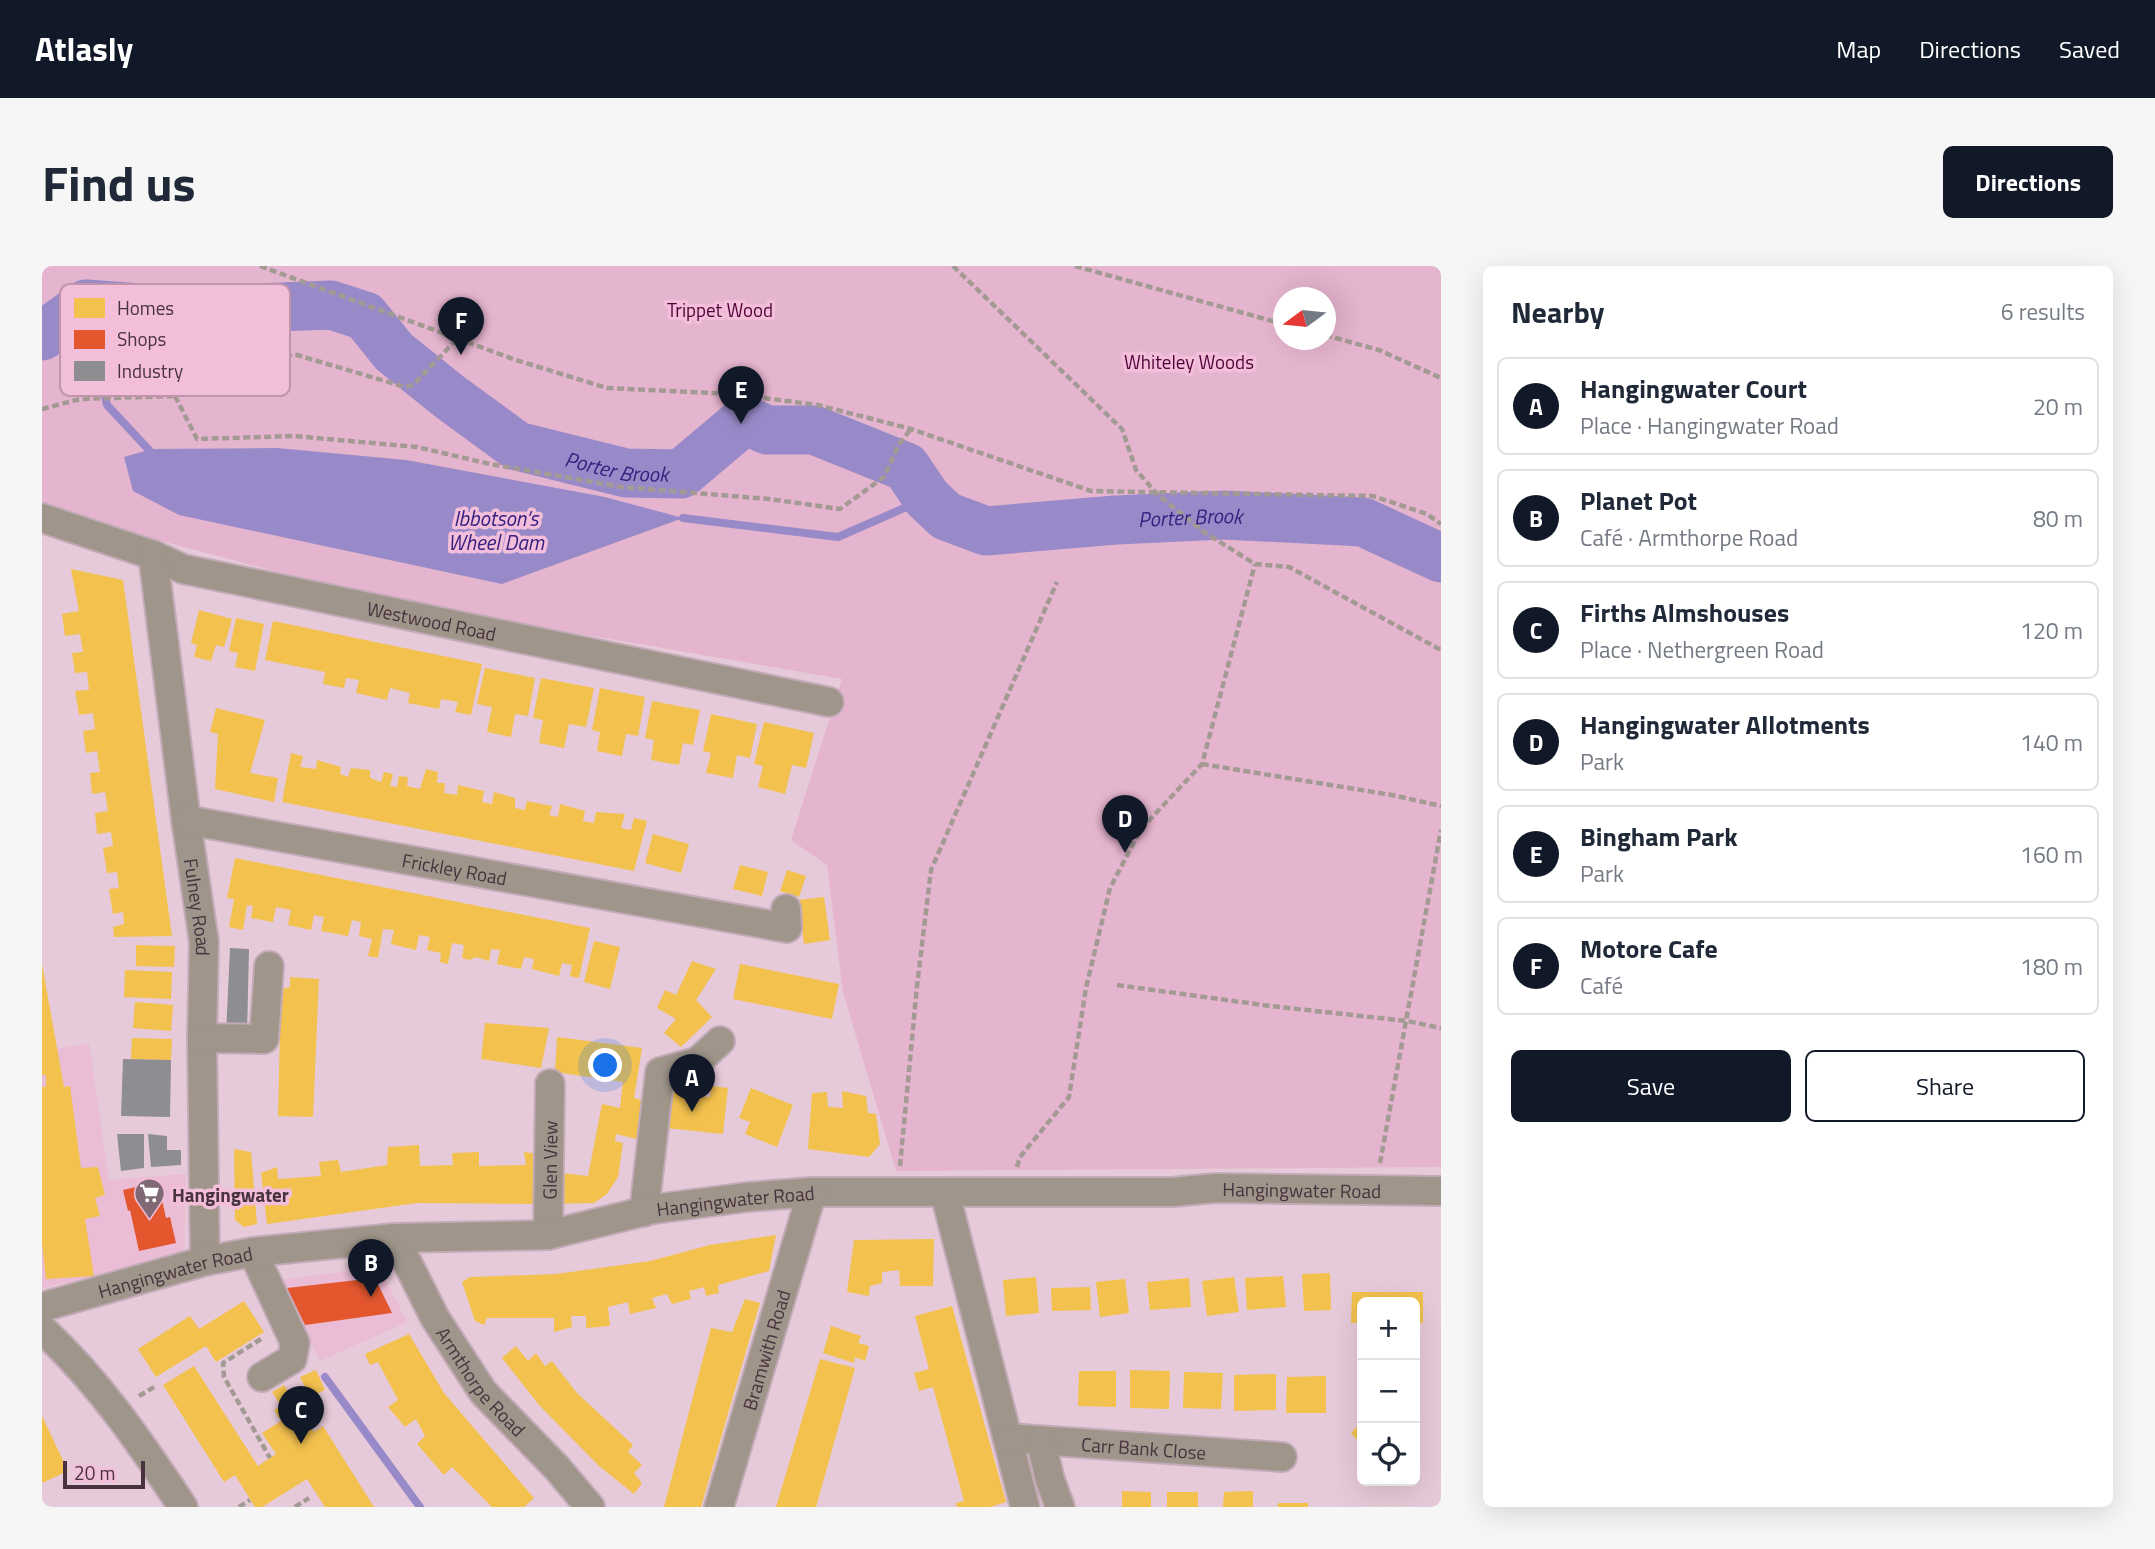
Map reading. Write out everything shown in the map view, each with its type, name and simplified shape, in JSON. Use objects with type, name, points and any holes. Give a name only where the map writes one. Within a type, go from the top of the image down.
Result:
[{"type":"street","name":"Westwood Road","points":[[42,518],[153,555],[183,569],[829,702]]},
{"type":"street","name":"Fulney Road","points":[[153,555],[204,942],[202,1038],[205,1261]]},
{"type":"street","name":"Frickley Road","points":[[186,820],[787,928],[786,909]]},
{"type":"street","points":[[202,1038],[264,1039],[269,966]]},
{"type":"street","points":[[644,1212],[660,1072],[696,1062],[720,1041]]},
{"type":"street","name":"Glen View","points":[[548,1235],[550,1084]]},
{"type":"street","name":"Hangingwater Road","points":[[42,1307],[205,1261],[253,1252],[395,1238],[548,1235],[644,1212],[748,1197],[813,1192],[1172,1192],[1216,1188],[1441,1191]]},
{"type":"street","name":"Bramwith Road","points":[[719,1507],[813,1192]]},
{"type":"street","points":[[945,1194],[1025,1507]]},
{"type":"street","name":"Armthorpe Road","points":[[395,1238],[435,1318],[483,1392],[557,1468],[590,1507]]},
{"type":"street","points":[[253,1252],[295,1343],[292,1359],[262,1377]]},
{"type":"street","points":[[42,1329],[96,1384],[144,1448],[183,1507]]},
{"type":"street","name":"Carr Bank Close","points":[[1008,1438],[1282,1457]]},
{"type":"street","points":[[1041,1442],[1060,1507]]},
{"type":"path","points":[[260,266],[458,338],[607,388],[732,394],[818,405],[911,429],[1091,491],[1373,496],[1427,514],[1441,524]]},
{"type":"path","points":[[953,266],[1122,429],[1136,470],[1157,494],[1203,532],[1255,564],[1289,567],[1441,650]]},
{"type":"path","points":[[1075,266],[1273,321]]},
{"type":"path","points":[[290,355],[297,355],[405,387],[413,384],[458,338]]},
{"type":"path","points":[[1336,338],[1379,349],[1441,378]]},
{"type":"path","points":[[42,409],[87,399],[175,396],[197,439],[294,436],[417,447],[490,464],[622,487],[769,499],[839,509],[884,477],[900,444],[911,429]]},
{"type":"path","points":[[1017,1193],[1015,1178],[1020,1157],[1069,1097],[1086,988],[1110,888],[1141,829],[1202,764],[1255,564]]},
{"type":"path","points":[[897,1193],[916,986],[931,870],[1056,582]]},
{"type":"path","points":[[1202,764],[1441,806]]},
{"type":"path","points":[[1375,1189],[1441,830]]},
{"type":"path","points":[[1117,985],[1407,1021],[1441,1028]]},
{"type":"path","points":[[295,1507],[309,1498]]},
{"type":"path","points":[[239,1507],[250,1500]]},
{"type":"shaded area","points":[[89,1044],[109,1180],[186,1174],[184,1259],[42,1288],[42,1051]]},
{"type":"shaded area","points":[[379,1267],[407,1322],[320,1361],[279,1280]]},
{"type":"green space","points":[[42,266],[1441,266],[1441,1167],[896,1171],[843,992],[827,865],[791,840],[842,679],[379,599],[42,509]]},
{"type":"water","name":"Ibbotson’s Wheel Dam","points":[[277,448],[406,460],[605,497],[683,518],[502,584],[179,515],[133,491],[124,457],[152,449]]},
{"type":"building: Homes","points":[[71,569],[123,580],[172,936],[114,937],[113,927],[124,924],[123,912],[113,914],[109,889],[119,888],[117,872],[107,873],[103,848],[113,846],[111,832],[97,834],[95,813],[108,811],[105,792],[92,794],[90,773],[100,772],[97,751],[86,753],[83,731],[95,729],[93,713],[79,715],[75,691],[89,690],[87,672],[75,673],[72,653],[83,652],[80,634],[65,636],[62,614],[79,611]]},
{"type":"building: Homes","points":[[199,610],[232,619],[224,647],[216,645],[211,661],[194,657],[197,645],[191,643]]},
{"type":"building: Homes","points":[[236,618],[264,624],[255,671],[235,667],[238,653],[229,651]]},
{"type":"building: Homes","points":[[273,621],[482,664],[471,715],[455,712],[458,702],[441,699],[439,709],[408,703],[410,693],[390,688],[387,700],[356,693],[359,680],[346,678],[344,688],[323,684],[325,672],[265,660]]},
{"type":"building: Homes","points":[[485,668],[535,678],[528,716],[515,714],[511,737],[487,732],[492,707],[477,704]]},
{"type":"building: Homes","points":[[541,678],[594,688],[586,727],[569,724],[564,748],[539,743],[543,720],[533,718]]},
{"type":"building: Homes","points":[[600,688],[645,697],[638,736],[626,734],[622,756],[597,751],[600,732],[592,730]]},
{"type":"building: Homes","points":[[652,701],[700,710],[693,745],[683,743],[679,765],[651,760],[654,740],[645,738]]},
{"type":"building: Homes","points":[[216,708],[265,720],[250,773],[278,778],[274,802],[215,789],[218,734],[210,732]]},
{"type":"building: Homes","points":[[711,714],[757,724],[750,758],[737,755],[733,778],[706,773],[711,753],[703,751]]},
{"type":"building: Homes","points":[[764,722],[814,733],[806,768],[792,765],[785,794],[758,787],[763,766],[754,764]]},
{"type":"building: Homes","points":[[291,753],[303,756],[300,767],[316,769],[317,760],[341,767],[340,774],[348,777],[351,768],[370,770],[370,778],[381,782],[384,772],[393,774],[390,786],[397,787],[399,776],[408,777],[407,786],[420,789],[426,769],[438,772],[437,783],[445,783],[444,793],[457,795],[458,785],[484,791],[482,802],[492,804],[494,792],[515,798],[515,808],[525,810],[527,801],[552,806],[549,815],[558,817],[560,804],[585,811],[583,821],[594,823],[596,812],[625,814],[621,828],[631,830],[634,818],[647,821],[634,871],[282,802]]},
{"type":"building: Homes","points":[[653,834],[689,844],[681,873],[645,863]]},
{"type":"building: Homes","points":[[235,858],[590,928],[579,978],[570,976],[572,965],[562,963],[559,976],[532,969],[534,959],[524,957],[521,969],[497,964],[500,950],[491,949],[489,961],[476,957],[470,960],[462,958],[464,945],[452,943],[448,964],[440,962],[441,953],[427,950],[430,937],[419,935],[416,950],[391,944],[394,930],[383,929],[378,958],[368,956],[372,939],[359,936],[361,922],[352,920],[348,936],[321,931],[324,917],[314,915],[311,930],[288,925],[291,910],[276,907],[273,922],[251,918],[253,906],[247,905],[243,930],[229,927],[234,899],[227,898]]},
{"type":"building: Homes","points":[[740,865],[768,872],[762,896],[733,889]]},
{"type":"building: Homes","points":[[787,870],[806,876],[799,897],[780,891]]},
{"type":"building: Homes","points":[[824,897],[830,940],[804,944],[798,900]]},
{"type":"building: Homes","points":[[594,941],[620,947],[610,989],[584,982]]},
{"type":"building: Homes","points":[[136,945],[175,946],[174,967],[136,966]]},
{"type":"building: Homes","points":[[692,961],[716,969],[696,1000],[712,1017],[681,1047],[664,1033],[676,1019],[657,1008],[665,990],[676,995]]},
{"type":"building: Homes","points":[[42,964],[64,1087],[70,1086],[81,1168],[98,1167],[105,1195],[95,1198],[100,1216],[85,1219],[94,1276],[46,1279],[42,1243],[42,1087],[46,1087],[46,1075],[42,1075]]},
{"type":"building: Homes","points":[[740,964],[839,984],[832,1019],[733,999]]},
{"type":"building: Homes","points":[[125,970],[172,972],[171,999],[124,997]]},
{"type":"building: Homes","points":[[290,977],[319,979],[313,1117],[278,1116],[281,989],[290,987]]},
{"type":"building: Homes","points":[[135,1002],[173,1005],[171,1031],[133,1028]]},
{"type":"building: Homes","points":[[485,1023],[549,1028],[541,1068],[481,1059]]},
{"type":"building: Homes","points":[[557,1037],[642,1048],[634,1098],[652,1103],[649,1142],[616,1134],[615,1141],[623,1143],[618,1177],[607,1194],[594,1203],[553,1204],[552,1172],[588,1176],[602,1104],[620,1108],[623,1082],[555,1072]]},
{"type":"building: Homes","points":[[132,1038],[172,1039],[171,1060],[131,1059]]},
{"type":"building: Homes","points":[[662,1081],[680,1083],[679,1094],[710,1097],[711,1086],[728,1088],[723,1134],[657,1127]]},
{"type":"building: Homes","points":[[751,1088],[793,1105],[777,1147],[745,1134],[750,1122],[739,1118]]},
{"type":"building: Homes","points":[[842,1091],[866,1096],[868,1113],[876,1114],[880,1144],[869,1157],[808,1149],[812,1093],[827,1092],[828,1107],[843,1108]]},
{"type":"building: Homes","points":[[419,1145],[420,1166],[453,1165],[452,1153],[479,1152],[479,1166],[526,1165],[524,1152],[537,1154],[542,1204],[417,1203],[267,1224],[261,1173],[277,1167],[278,1179],[321,1176],[319,1162],[338,1160],[341,1172],[387,1165],[388,1147]]},
{"type":"building: Homes","points":[[234,1149],[251,1152],[257,1224],[244,1227],[235,1220]]},
{"type":"building: Homes","points":[[776,1235],[769,1271],[718,1285],[719,1293],[706,1296],[704,1287],[689,1291],[691,1299],[672,1304],[667,1294],[652,1298],[656,1308],[630,1314],[628,1302],[608,1307],[610,1326],[586,1328],[586,1316],[571,1316],[572,1327],[554,1332],[554,1318],[487,1318],[484,1325],[475,1321],[462,1282],[470,1277],[556,1274],[650,1261],[710,1245]]},
{"type":"building: Homes","points":[[934,1239],[933,1286],[900,1286],[899,1270],[882,1272],[882,1283],[870,1286],[869,1296],[847,1292],[854,1240]]},
{"type":"building: Homes","points":[[1330,1273],[1331,1310],[1304,1311],[1302,1274]]},
{"type":"building: Homes","points":[[1283,1276],[1286,1307],[1247,1310],[1245,1278]]},
{"type":"building: Homes","points":[[1036,1277],[1039,1313],[1006,1316],[1003,1280]]},
{"type":"building: Homes","points":[[1234,1277],[1239,1312],[1207,1316],[1202,1281]]},
{"type":"building: Homes","points":[[1189,1278],[1191,1307],[1150,1310],[1147,1282]]},
{"type":"building: Homes","points":[[1125,1279],[1129,1313],[1100,1317],[1096,1282]]},
{"type":"building: Homes","points":[[1090,1287],[1091,1310],[1052,1311],[1051,1288]]},
{"type":"building: Homes","points":[[1352,1292],[1423,1292],[1423,1323],[1420,1323],[1420,1297],[1357,1297],[1357,1323],[1351,1323]]},
{"type":"building: Homes","points":[[745,1299],[760,1303],[701,1507],[664,1507],[711,1328],[732,1332]]},
{"type":"building: Homes","points":[[244,1301],[264,1332],[216,1362],[206,1346],[156,1377],[138,1349],[190,1316],[199,1329]]},
{"type":"building: Homes","points":[[952,1306],[1006,1502],[990,1507],[957,1507],[956,1503],[964,1501],[933,1387],[919,1391],[914,1373],[929,1369],[915,1316]]},
{"type":"building: Homes","points":[[831,1326],[861,1336],[858,1343],[869,1346],[865,1361],[855,1357],[854,1363],[823,1353]]},
{"type":"building: Homes","points":[[409,1334],[444,1393],[534,1498],[524,1507],[492,1507],[452,1467],[444,1475],[417,1444],[425,1436],[416,1419],[405,1427],[388,1407],[398,1400],[378,1362],[370,1365],[365,1354]]},
{"type":"building: Homes","points":[[516,1346],[528,1361],[536,1353],[545,1366],[552,1361],[577,1393],[633,1445],[628,1452],[642,1465],[634,1473],[642,1483],[634,1494],[599,1466],[539,1405],[502,1358]]},
{"type":"building: Homes","points":[[820,1359],[855,1368],[816,1507],[776,1507]]},
{"type":"building: Homes","points":[[194,1366],[258,1466],[276,1454],[262,1433],[281,1421],[274,1410],[281,1406],[272,1392],[284,1385],[314,1432],[323,1426],[374,1507],[325,1507],[307,1479],[262,1507],[255,1507],[235,1475],[224,1482],[163,1385]]},
{"type":"building: Homes","points":[[316,1370],[325,1390],[310,1397],[300,1377]]},
{"type":"building: Homes","points":[[1130,1370],[1170,1371],[1169,1409],[1130,1408]]},
{"type":"building: Homes","points":[[1079,1371],[1116,1371],[1116,1407],[1078,1406]]},
{"type":"building: Homes","points":[[1184,1372],[1223,1373],[1221,1409],[1183,1408]]},
{"type":"building: Homes","points":[[1276,1374],[1276,1410],[1234,1411],[1234,1375]]},
{"type":"building: Homes","points":[[1326,1376],[1326,1413],[1286,1413],[1287,1377]]},
{"type":"building: Homes","points":[[42,1416],[68,1471],[42,1483]]},
{"type":"building: Homes","points":[[1357,1426],[1357,1440],[1351,1433]]},
{"type":"building: Homes","points":[[1122,1491],[1151,1492],[1151,1507],[1122,1507]]},
{"type":"building: Homes","points":[[1253,1491],[1253,1507],[1223,1507],[1224,1492]]},
{"type":"building: Homes","points":[[1167,1492],[1198,1492],[1198,1507],[1167,1507]]},
{"type":"building: Homes","points":[[1278,1503],[1308,1503],[1308,1507],[1278,1507]]},
{"type":"building: Shops","points":[[158,1182],[166,1218],[170,1217],[176,1243],[139,1251],[123,1190]]},
{"type":"building: Shops","points":[[375,1278],[392,1313],[305,1325],[287,1288]]},
{"type":"building: Industry","points":[[230,948],[249,949],[247,1035],[226,1035]]},
{"type":"building: Industry","points":[[123,1059],[171,1060],[170,1117],[121,1116]]},
{"type":"building: Industry","points":[[117,1134],[144,1134],[144,1168],[121,1171]]},
{"type":"building: Industry","points":[[148,1134],[167,1136],[167,1150],[181,1150],[181,1165],[151,1167]]},
{"type":"waterway","name":"Porter Brook","points":[[290,307],[331,305],[365,316],[394,352],[517,446],[626,473],[681,474],[745,420],[767,430],[814,430],[906,467],[927,498],[946,516],[986,531],[1116,520],[1224,515],[1363,522],[1441,558]]},
{"type":"waterway","name":"Porter Brook","points":[[42,336],[60,323]]},
{"type":"waterway","points":[[105,396],[107,405],[149,450]]},
{"type":"waterway","points":[[683,518],[838,537],[927,498]]},
{"type":"waterway","points":[[325,1377],[420,1507]]},
{"type":"place","name":"Motore Cafe","points":[[461,355]]},
{"type":"place","name":"Bingham Park","points":[[741,424]]},
{"type":"place","name":"Hangingwater Allotments","points":[[1125,853]]},
{"type":"place","name":"Hangingwater Court","points":[[692,1112]]},
{"type":"place","name":"Hangingwater","points":[[149,1221]]},
{"type":"place","name":"Planet Pot","points":[[371,1297]]},
{"type":"place","name":"Firths Almshouses","points":[[301,1444]]},
{"type":"park label","name":"Trippet Wood","points":[[720,309]]},
{"type":"park label","name":"Whiteley Woods","points":[[1189,361]]}]
